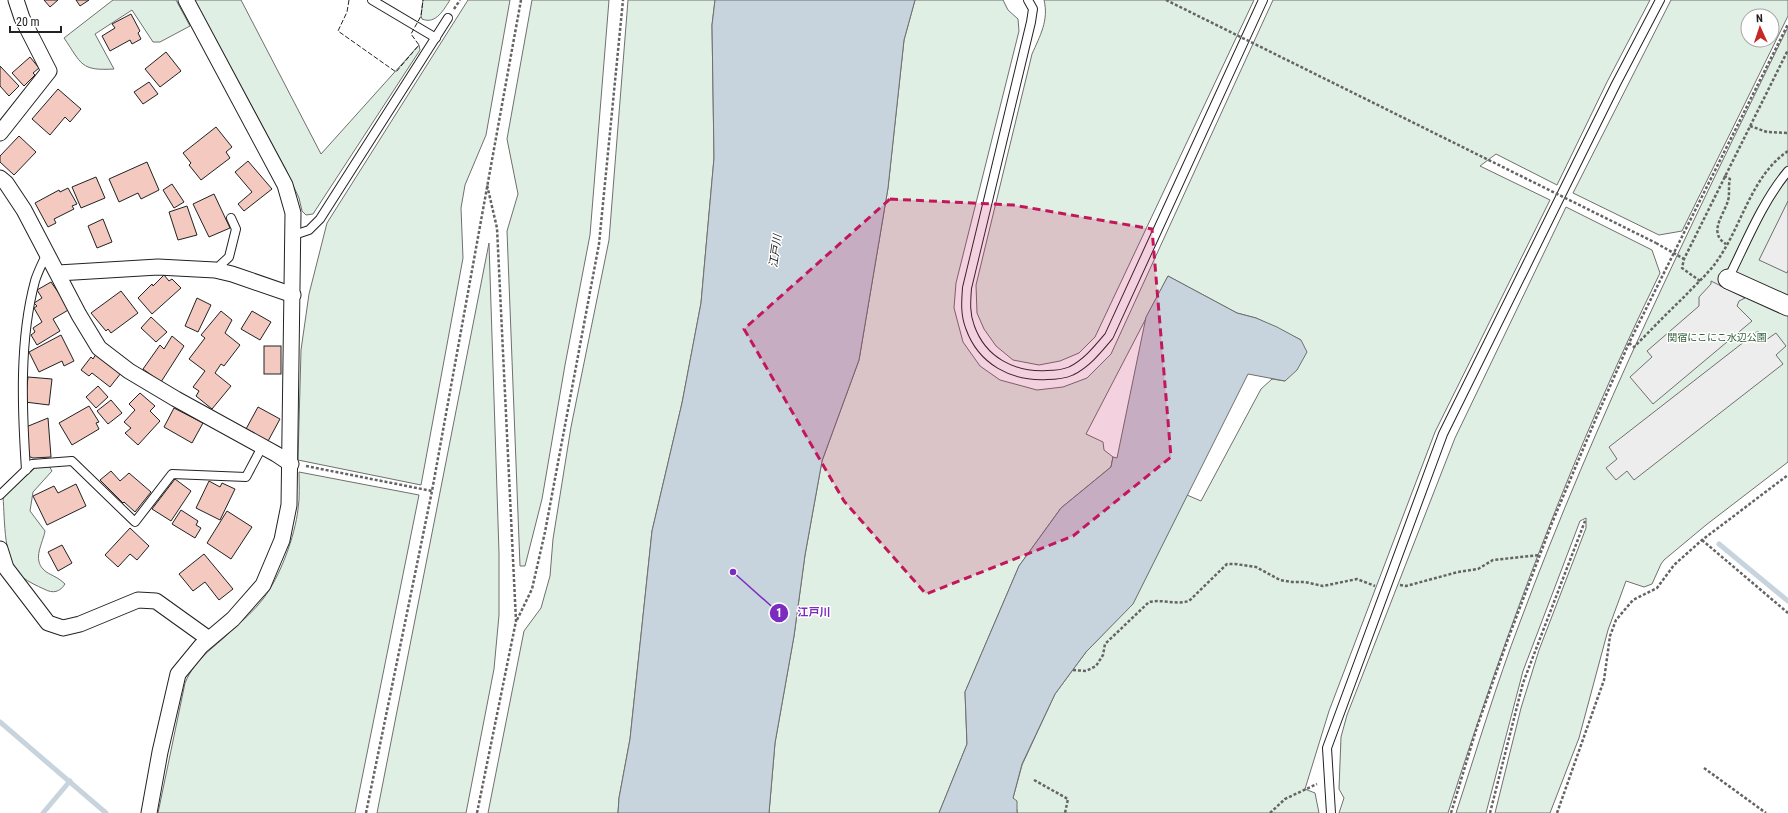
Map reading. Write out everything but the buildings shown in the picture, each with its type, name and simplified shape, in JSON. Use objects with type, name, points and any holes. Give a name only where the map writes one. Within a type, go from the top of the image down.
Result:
[{"type":"street","points":[[0,133],[49,71],[22,18],[16,0]]},
{"type":"street","points":[[149,813],[160,752],[178,674],[201,646],[233,620],[263,584],[282,540],[296,465],[292,295],[294,235],[293,213],[285,185],[186,0]]},
{"type":"street","points":[[0,178],[6,183],[24,210],[79,315],[99,348],[129,371],[176,399],[296,465]]},
{"type":"street","points":[[58,273],[158,268],[215,270],[232,274],[292,295]]},
{"type":"street","points":[[1728,279],[1788,306]]},
{"type":"street","points":[[0,549],[6,568],[48,623],[63,628],[80,624],[138,600],[156,601],[209,639]]},
{"type":"lane","points":[[372,0],[436,38]]},
{"type":"lane","points":[[1028,0],[1033,9],[1031,22],[967,288],[966,311],[970,328],[979,345],[1010,370],[1031,376],[1053,375],[1071,371],[1094,353],[1109,336],[1263,0]]},
{"type":"lane","points":[[1331,813],[1327,748],[1443,434],[1613,91],[1660,0]]},
{"type":"lane","points":[[294,235],[309,230],[320,219],[448,18]]},
{"type":"lane","points":[[1728,279],[1769,198],[1788,171]]},
{"type":"lane","points":[[215,270],[228,256],[236,229],[231,218]]},
{"type":"lane","points":[[26,470],[22,405],[25,351],[35,280],[47,252]]},
{"type":"lane","points":[[0,494],[32,464],[72,461],[135,522],[172,474],[246,476],[262,447]]},
{"type":"path","points":[[366,813],[432,492],[521,0]]},
{"type":"path","points":[[516,621],[532,590],[542,546],[599,244],[623,0]]},
{"type":"path","points":[[1166,0],[1684,259]]},
{"type":"path","points":[[1451,813],[1477,727],[1508,639],[1540,555],[1597,416],[1629,343],[1788,24]]},
{"type":"path","points":[[1700,281],[1682,268],[1684,259],[1788,50]]},
{"type":"path","points":[[1750,126],[1767,132],[1788,133]]},
{"type":"path","points":[[1629,343],[1634,347],[1700,281],[1717,260],[1726,244],[1720,240],[1717,232],[1721,216],[1728,201],[1730,179],[1724,176]]},
{"type":"path","points":[[477,813],[516,621],[498,242],[497,228],[487,184]]},
{"type":"path","points":[[296,465],[432,492]]},
{"type":"path","points":[[1557,813],[1604,680],[1610,636],[1616,620],[1633,600],[1657,588],[1674,565],[1702,540],[1788,475]]},
{"type":"path","points":[[1490,813],[1523,683],[1585,521]]},
{"type":"path","points":[[1702,540],[1788,613]]},
{"type":"path","points":[[1073,670],[1086,670],[1096,666],[1103,655],[1105,644],[1149,602],[1159,600],[1182,604],[1190,601],[1227,564],[1256,567],[1280,580],[1305,582],[1323,586],[1357,579],[1386,587],[1406,586],[1458,572],[1478,569],[1494,560],[1540,555]]},
{"type":"path","points":[[1704,768],[1766,813]]},
{"type":"path","points":[[1034,780],[1068,799],[1065,813]]},
{"type":"path","points":[[1270,813],[1285,799],[1329,780]]},
{"type":"highlighted area","points":[[890,199],[1013,205],[1152,229],[1171,457],[1073,536],[926,594],[844,501],[744,329]]},
{"type":"green space","points":[[113,0],[176,0],[190,26],[160,42],[153,42],[132,10],[95,34],[114,69],[94,69],[88,67],[79,60],[64,38]]},
{"type":"green space","points":[[194,0],[241,0],[321,154],[419,45],[420,50],[313,214],[306,215],[302,211],[299,198],[285,168]]},
{"type":"green space","points":[[423,0],[450,0],[439,15],[431,20],[427,20],[422,19],[421,16]]},
{"type":"green space","points":[[468,0],[510,0],[486,135],[465,185],[461,208],[463,258],[421,485],[298,460],[301,350],[309,294],[327,223]]},
{"type":"green space","points":[[532,0],[609,0],[590,235],[565,365],[542,499],[525,566],[520,566],[507,231],[518,194],[507,139]]},
{"type":"green space","points":[[628,0],[715,0],[712,25],[714,158],[701,303],[682,403],[652,531],[630,739],[619,798],[618,813],[488,813],[524,631],[541,608],[550,576],[553,539],[571,427],[609,240]]},
{"type":"green space","points":[[915,0],[1003,0],[1008,10],[1018,19],[1019,31],[956,283],[954,308],[963,342],[980,366],[1000,380],[1037,390],[1063,387],[1087,378],[1111,354],[1273,0],[1650,0],[1607,82],[1557,185],[1496,154],[1480,166],[1550,200],[1435,432],[1329,711],[1305,789],[1315,793],[1319,813],[1017,813],[1013,798],[1022,765],[1055,694],[1086,652],[1133,603],[1187,495],[1201,501],[1261,389],[1272,379],[1285,381],[1301,340],[1256,318],[1237,313],[1168,276],[1086,434],[1103,442],[1104,450],[1113,457],[1111,467],[1061,508],[1019,566],[965,692],[967,744],[939,813],[769,813],[775,743],[794,636],[805,555],[822,461],[859,360],[888,188],[904,40]]},
{"type":"green space","points":[[1044,0],[1254,0],[1095,337],[1079,353],[1060,361],[1039,365],[1013,360],[996,346],[984,329],[977,313],[976,285],[1032,54],[1045,21]]},
{"type":"green space","points":[[1671,0],[1788,0],[1788,16],[1780,32],[1780,8],[1740,8],[1740,48],[1772,48],[1682,231],[1659,235],[1573,193]]},
{"type":"green space","name":"関宿にこにこ水辺公園","points":[[1788,27],[1788,462],[1706,525],[1664,560],[1652,584],[1644,587],[1626,581],[1608,630],[1579,738],[1550,813],[1495,813],[1521,708],[1539,650],[1586,528],[1586,518],[1580,521],[1523,671],[1486,813],[1456,813],[1511,646],[1580,470],[1646,321],[1778,48],[1780,48],[1780,43]]},
{"type":"green space","points":[[1566,207],[1652,250],[1660,273],[1599,405],[1544,539],[1494,675],[1448,813],[1339,813],[1344,798],[1339,789],[1341,737],[1347,715],[1455,438]]},
{"type":"green space","points":[[489,243],[499,553],[499,615],[494,669],[466,813],[377,813]]},
{"type":"green space","points":[[49,466],[52,471],[33,492],[30,511],[45,531],[39,551],[39,561],[41,566],[46,572],[65,584],[61,589],[53,592],[47,591],[22,577],[11,562],[6,540],[3,497],[36,467]]},
{"type":"green space","points":[[299,472],[419,495],[355,813],[158,813],[185,683],[189,674],[199,660],[256,608],[269,590],[281,568],[294,531],[299,500]]},
{"type":"shaded area","points":[[1788,201],[1788,270],[1787,273],[1759,260]]},
{"type":"shaded area","points":[[1711,281],[1745,298],[1739,301],[1737,306],[1752,321],[1653,404],[1630,377],[1652,357],[1647,351],[1699,306],[1699,297],[1711,284]]},
{"type":"shaded area","points":[[1758,331],[1766,340],[1776,333],[1786,346],[1776,355],[1783,364],[1634,480],[1627,471],[1616,480],[1606,468],[1617,459],[1609,447]]},
{"type":"water","points":[[715,0],[915,0],[904,40],[888,188],[859,360],[822,461],[805,555],[794,636],[775,743],[769,813],[618,813],[619,798],[630,739],[652,531],[682,403],[701,303],[714,158],[712,25]]},
{"type":"water","points":[[1168,276],[1237,313],[1256,318],[1301,340],[1307,352],[1297,370],[1285,381],[1248,374],[1133,604],[1086,652],[1055,694],[1022,764],[1013,798],[1017,801],[1017,813],[939,813],[967,744],[965,692],[1019,566],[1061,508],[1111,467],[1113,457],[1117,458],[1146,317]]},
{"type":"waterway","points":[[1719,544],[1788,601]]},
{"type":"waterway","points":[[0,722],[106,813]]},
{"type":"waterway","points":[[43,813],[70,781]]},
{"type":"fence","points":[[349,0],[347,12],[338,31],[396,72],[419,45],[411,34],[421,16],[423,0]]},
{"type":"place","name":"江戸川","points":[[733,572]]}]
